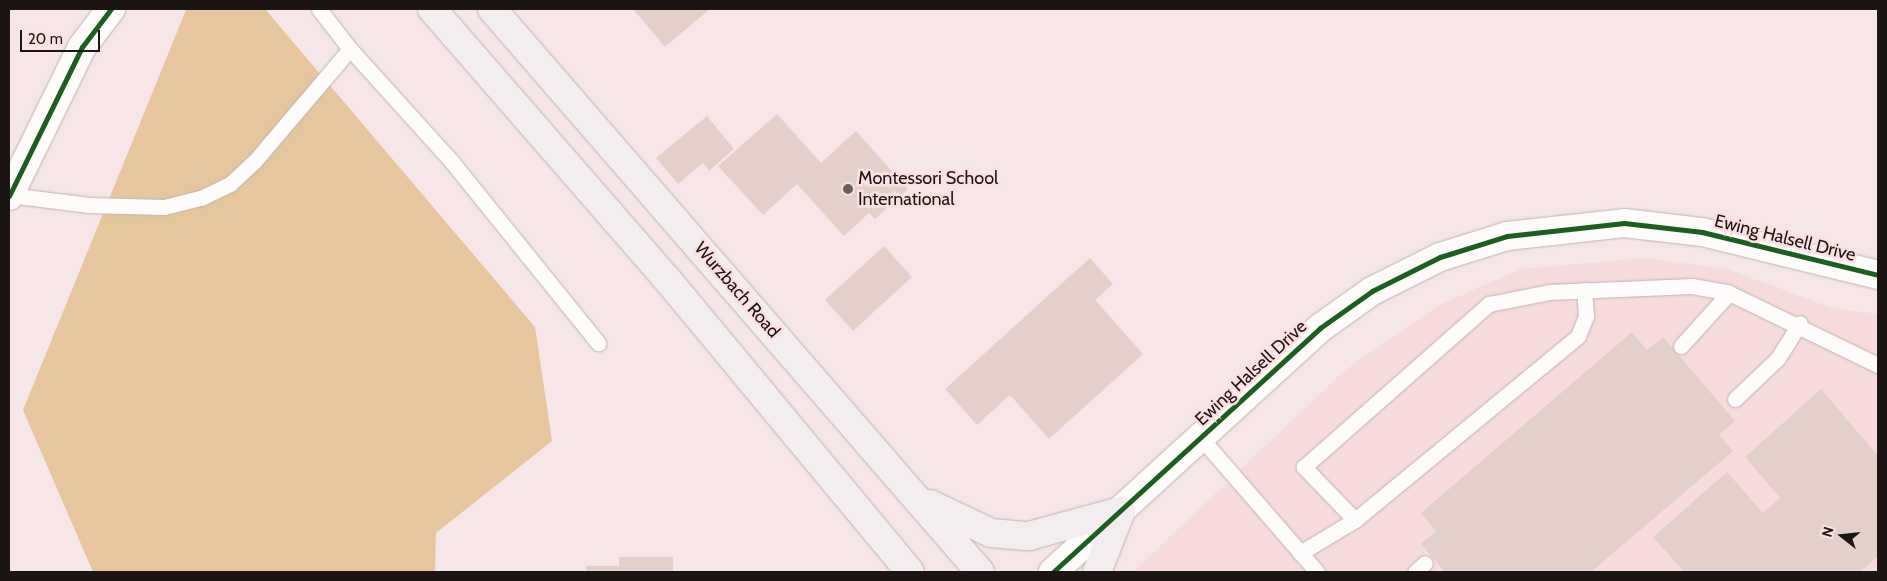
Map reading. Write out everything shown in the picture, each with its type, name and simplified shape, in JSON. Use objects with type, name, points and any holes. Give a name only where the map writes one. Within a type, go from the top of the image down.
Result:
[{"type":"main road","points":[[432,9],[666,278],[910,572]]},
{"type":"main road","name":"Wurzbach Road","points":[[492,9],[980,572]]},
{"type":"main road","points":[[913,494],[962,522],[1002,534],[1029,536],[1121,512]]},
{"type":"main road","points":[[1097,572],[1121,512]]},
{"type":"main road","points":[[884,540],[894,572]]},
{"type":"street","points":[[9,196],[18,149],[82,47],[111,9]]},
{"type":"street","name":"Ewing Halsell Drive","points":[[1053,572],[1121,512],[1320,328],[1372,291],[1440,257],[1507,236],[1588,225],[1656,226],[1749,242],[1878,275]]},
{"type":"lane","points":[[319,9],[350,49],[452,162],[598,343]]},
{"type":"lane","points":[[9,196],[89,205],[164,207],[201,198],[230,184],[254,162],[350,49]]},
{"type":"lane","points":[[1355,520],[1304,467],[1489,304],[1584,290],[1692,286],[1729,293],[1800,323],[1878,365]]},
{"type":"lane","points":[[1300,553],[1355,520],[1578,336],[1586,316],[1584,290]]},
{"type":"lane","points":[[1681,346],[1729,293]]},
{"type":"lane","points":[[1735,399],[1778,358],[1800,323]]},
{"type":"lane","points":[[1201,438],[1317,572]]},
{"type":"shaded area","points":[[265,9],[535,327],[552,441],[436,533],[435,572],[93,572],[23,410],[186,10]]},
{"type":"shaded area","points":[[1646,258],[1727,269],[1832,308],[1878,314],[1878,572],[1133,572],[1344,371],[1439,305],[1521,269]]},
{"type":"building","points":[[633,9],[710,9],[665,47]]},
{"type":"building","points":[[777,114],[821,163],[856,131],[908,189],[875,219],[869,213],[844,236],[797,184],[763,215],[718,166]]},
{"type":"building","points":[[707,116],[734,149],[709,171],[703,163],[678,184],[656,158]]},
{"type":"building","points":[[884,246],[912,277],[853,331],[825,300]]},
{"type":"building","points":[[1090,258],[1113,284],[1095,300],[1143,354],[1049,439],[1010,395],[977,425],[945,389]]},
{"type":"building","points":[[1632,332],[1647,350],[1663,337],[1735,421],[1719,435],[1733,451],[1591,572],[1445,572],[1421,544],[1436,531],[1421,513]]},
{"type":"building","points":[[1821,389],[1878,456],[1878,556],[1860,572],[1684,572],[1653,537],[1727,472],[1763,513],[1780,498],[1745,457]]},
{"type":"building","points":[[619,557],[673,557],[673,572],[586,572],[586,566],[619,566]]},
{"type":"cycle path","points":[[9,196],[82,47],[111,9]]},
{"type":"cycle path","points":[[1053,572],[1320,328],[1372,291],[1440,257],[1507,236],[1624,223],[1702,232],[1878,275]]},
{"type":"place","name":"Montessori School International","points":[[848,189]]}]
